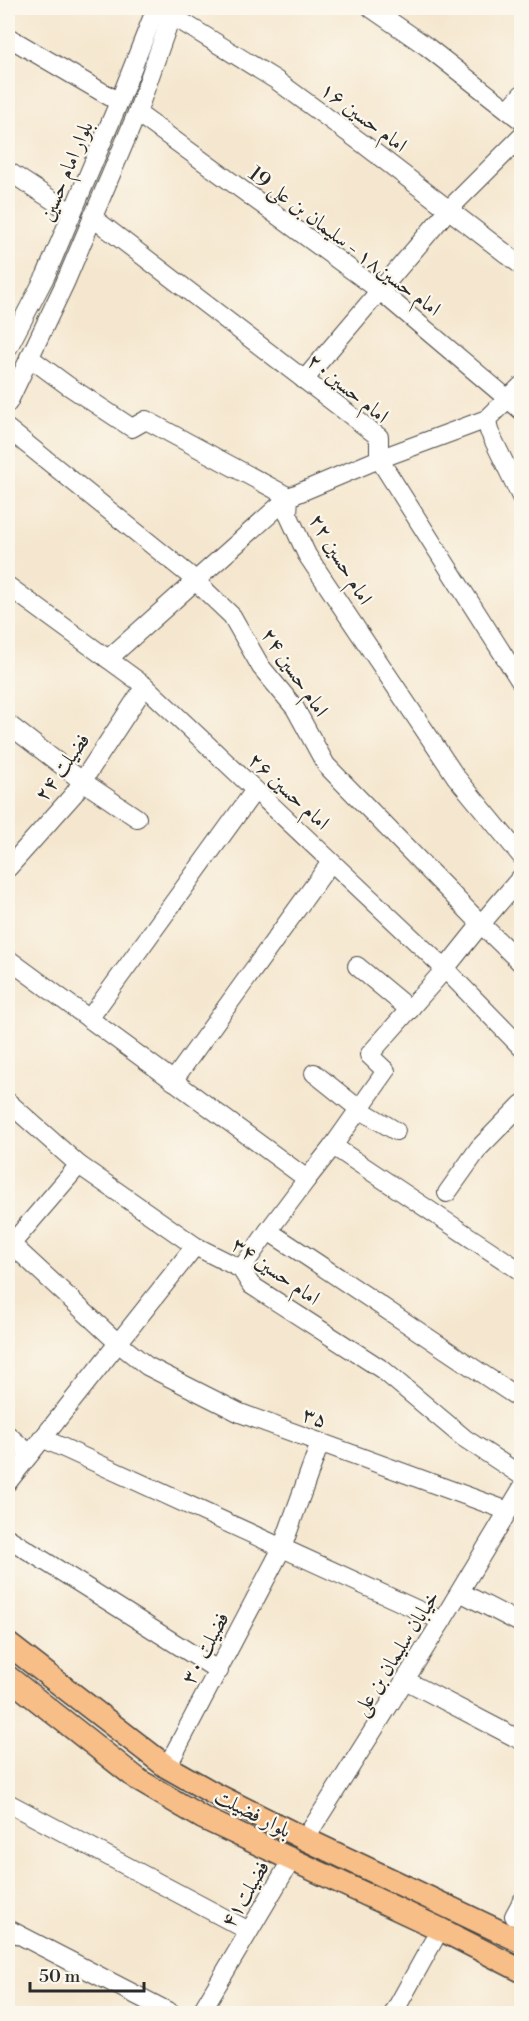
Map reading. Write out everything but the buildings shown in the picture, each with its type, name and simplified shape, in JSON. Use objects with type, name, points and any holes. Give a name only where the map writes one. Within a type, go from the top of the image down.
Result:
[{"type":"main road","name":"بلوار فضیلت","points":[[8,1644],[168,1767],[213,1793],[305,1839],[522,1942]]},
{"type":"main road","name":"بلوار فضیلت","points":[[8,1677],[140,1781],[202,1818],[440,1929],[522,1971]]},
{"type":"main road","points":[[106,1754],[122,1733]]},
{"type":"street","points":[[371,8],[426,46],[514,116],[522,94]]},
{"type":"street","points":[[8,403],[14,369],[33,349],[65,284],[137,113],[167,10]]},
{"type":"street","name":"بلوار امام حسین","points":[[8,348],[12,325],[46,275],[120,102],[167,10]]},
{"type":"street","name":"امام حسین ۱۶","points":[[167,10],[276,80],[522,266]]},
{"type":"street","points":[[8,37],[120,102]]},
{"type":"street","name":"امام حسین۱۸ - سلیمان بن علی 19","points":[[137,113],[379,290],[515,406]]},
{"type":"street","points":[[304,380],[449,209],[522,136]]},
{"type":"street","points":[[8,171],[72,213]]},
{"type":"street","name":"امام حسین۲۰","points":[[92,217],[379,437],[379,459],[522,684]]},
{"type":"street","points":[[12,325],[33,349]]},
{"type":"street","name":"امام حسین ۲۲","points":[[33,349],[67,385],[132,428],[146,420],[289,497],[288,514],[307,555],[456,777],[522,857]]},
{"type":"street","points":[[108,659],[289,497],[515,406],[522,385]]},
{"type":"street","points":[[487,419],[489,432],[522,499]]},
{"type":"street","name":"امام حسین ۲۴","points":[[8,429],[194,580],[232,616],[261,667],[295,708],[326,765],[522,964]]},
{"type":"street","name":"امام حسین ۲۶","points":[[8,586],[145,686],[445,969],[522,1048]]},
{"type":"street","name":"فضیلت ۲۴","points":[[8,868],[74,794],[145,686]]},
{"type":"street","points":[[8,724],[82,781],[137,818]]},
{"type":"street","points":[[89,1019],[255,790]]},
{"type":"street","points":[[173,1081],[331,862]]},
{"type":"street","points":[[241,1269],[386,1071],[369,1055],[410,1010],[522,876]]},
{"type":"street","points":[[8,959],[307,1179]]},
{"type":"street","points":[[357,966],[410,1010]]},
{"type":"street","points":[[314,1073],[359,1109],[396,1131]]},
{"type":"street","name":"امام حسین ۳۴","points":[[8,1102],[80,1165],[195,1246],[241,1269],[251,1285],[383,1370],[464,1438],[522,1476]]},
{"type":"street","points":[[447,1194],[479,1148],[522,1104]]},
{"type":"street","points":[[333,1146],[522,1272]]},
{"type":"street","points":[[9,1244],[80,1165]]},
{"type":"street","points":[[268,1230],[522,1400]]},
{"type":"street","name":"۳۵","points":[[9,1244],[118,1343],[147,1366],[240,1413],[508,1511]]},
{"type":"street","points":[[8,1482],[195,1246]]},
{"type":"street","points":[[8,1435],[30,1454]]},
{"type":"street","points":[[42,1438],[442,1622]]},
{"type":"street","name":"فضیلت ۳۰","points":[[168,1767],[282,1548],[320,1443]]},
{"type":"street","name":"خیابان سلیمان بن علی","points":[[305,1839],[442,1622],[522,1488]]},
{"type":"street","points":[[8,1538],[219,1671]]},
{"type":"street","points":[[460,1592],[522,1624]]},
{"type":"street","points":[[405,1680],[522,1741]]},
{"type":"street","points":[[8,1803],[249,1931]]},
{"type":"street","name":"فضیلت۴۱","points":[[200,2013],[292,1859]]},
{"type":"street","points":[[8,1929],[172,2013]]},
{"type":"street","points":[[393,2013],[440,1929]]}]
